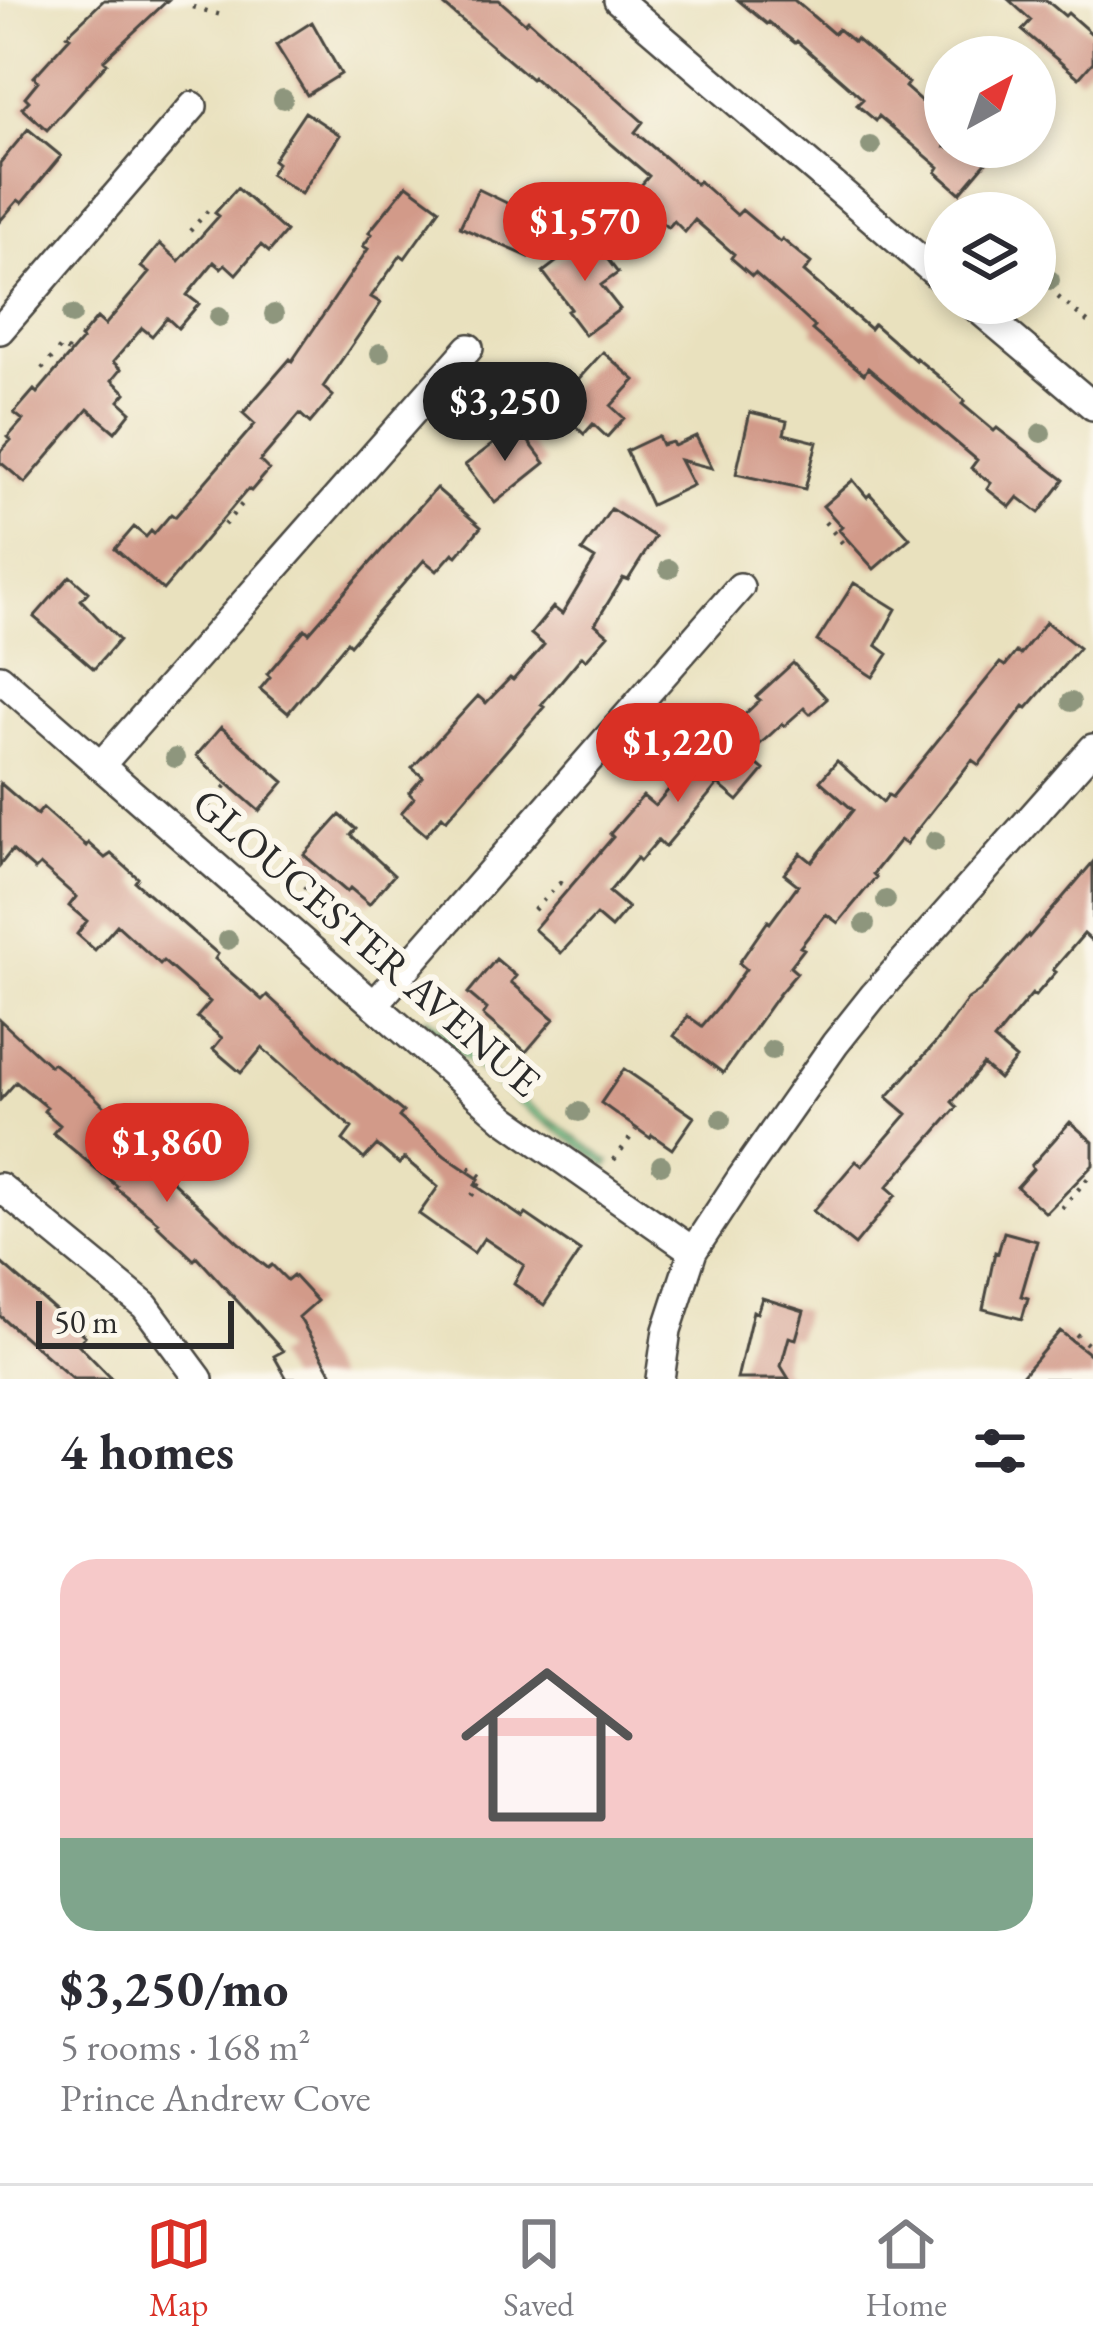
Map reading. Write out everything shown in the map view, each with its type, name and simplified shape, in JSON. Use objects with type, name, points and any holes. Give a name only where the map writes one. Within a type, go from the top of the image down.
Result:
[{"type":"street","points":[[618,0],[924,263]]},
{"type":"street","points":[[0,330],[193,106]]},
{"type":"street","points":[[996,324],[1093,406]]},
{"type":"street","points":[[100,766],[469,348]]},
{"type":"street","points":[[374,1005],[740,587]]},
{"type":"street","name":"GLOUCESTER AVENUE","points":[[0,678],[505,1119],[693,1250]]},
{"type":"street","points":[[660,1379],[668,1330],[693,1250],[741,1178],[856,1017],[1093,748]]},
{"type":"street","points":[[0,1186],[145,1306],[199,1379]]},
{"type":"path","points":[[193,8],[221,15]]},
{"type":"path","points":[[190,231],[211,207]]},
{"type":"path","points":[[1058,297],[1091,325],[1093,322]]},
{"type":"path","points":[[42,369],[62,346],[69,352]]},
{"type":"path","points":[[224,525],[243,503],[240,501]]},
{"type":"path","points":[[825,522],[845,546],[849,543]]},
{"type":"path","points":[[200,815],[226,785]]},
{"type":"path","points":[[296,899],[320,871]]},
{"type":"path","points":[[534,910],[560,884],[565,887]]},
{"type":"path","points":[[480,1060],[503,1034]]},
{"type":"path","points":[[614,1160],[636,1130]]},
{"type":"path","points":[[469,1167],[483,1178],[471,1197]]},
{"type":"path","points":[[1062,1208],[1089,1177]]},
{"type":"path","points":[[1076,1334],[1093,1348]]},
{"type":"green space","points":[[427,1017],[520,1098],[610,1162],[608,1166],[516,1102],[431,1028]]},
{"type":"building","points":[[104,0],[168,0],[104,60],[107,63],[47,130],[22,108],[29,101],[25,97],[38,81],[34,77],[70,37],[67,35]]},
{"type":"building","points":[[438,0],[499,0],[525,23],[528,20],[643,122],[635,132],[737,215],[742,210],[780,242],[782,239],[811,263],[804,272],[870,329],[874,324],[937,375],[994,431],[997,428],[1064,480],[1039,513],[1018,497],[1010,507],[987,489],[991,483],[971,468],[977,460],[868,368],[864,374],[840,354],[695,220],[685,232],[674,221],[668,228],[653,215],[659,208],[637,190],[649,176]]},
{"type":"building","points":[[738,0],[794,0],[834,34],[838,29],[856,39],[908,83],[905,87],[924,104],[924,154],[879,116],[876,121],[857,105],[863,99],[797,41]]},
{"type":"building","points":[[1009,0],[1046,0],[1093,35],[1093,62],[1079,78],[1056,59],[1056,36],[1029,36],[1022,30],[1031,20]]},
{"type":"building","points":[[312,22],[341,74],[307,95],[276,45]]},
{"type":"building","points":[[305,112],[340,135],[301,194],[270,174],[277,163],[273,160]]},
{"type":"building","points":[[28,129],[61,156],[22,203],[18,200],[0,221],[0,163]]},
{"type":"building","points":[[938,168],[981,168],[961,192],[936,172]]},
{"type":"building","points":[[407,185],[440,209],[371,297],[381,303],[323,387],[333,396],[310,423],[300,414],[260,461],[269,470],[163,590],[115,549],[134,527],[146,537],[171,514],[175,517],[255,424],[243,413],[292,361],[368,249],[363,246],[369,232]]},
{"type":"building","points":[[237,188],[286,232],[269,252],[261,245],[236,274],[214,262],[187,295],[199,304],[178,328],[167,318],[152,336],[142,328],[113,362],[121,369],[112,380],[126,393],[119,401],[131,412],[115,432],[88,409],[25,483],[0,462],[0,452],[11,440],[8,437],[23,420],[14,413],[34,390],[37,393],[97,318],[105,325],[149,273],[141,267],[160,244],[179,261]]},
{"type":"building","points":[[478,189],[546,222],[529,257],[460,227]]},
{"type":"building","points":[[590,236],[618,273],[601,285],[620,309],[585,335],[543,272]]},
{"type":"building","points":[[603,352],[635,380],[611,406],[624,418],[607,437],[593,424],[584,434],[556,408]]},
{"type":"building","points":[[750,412],[787,421],[784,434],[817,442],[805,489],[736,474]]},
{"type":"building","points":[[517,426],[545,463],[495,503],[465,465]]},
{"type":"building","points":[[658,436],[662,445],[672,442],[674,446],[696,436],[712,468],[680,460],[693,485],[651,505],[626,451]]},
{"type":"building","points":[[853,480],[910,538],[874,569],[823,506]]},
{"type":"building","points":[[436,488],[481,527],[437,571],[424,560],[288,713],[260,689],[270,677],[267,674]]},
{"type":"building","points":[[611,509],[655,537],[595,624],[608,635],[586,660],[582,656],[446,820],[442,816],[426,835],[401,813],[414,798],[409,793],[423,777],[412,768],[478,696],[486,703],[544,645],[531,634],[553,607],[562,614],[595,559],[582,551]]},
{"type":"building","points":[[70,576],[88,592],[81,600],[119,640],[94,669],[34,617]]},
{"type":"building","points":[[854,583],[896,609],[876,645],[888,654],[873,677],[817,641]]},
{"type":"building","points":[[1046,622],[1079,648],[1024,706],[979,765],[972,760],[906,844],[900,840],[838,923],[826,914],[790,967],[797,973],[723,1073],[674,1036],[688,1016],[702,1026],[723,1001],[746,969],[739,963],[798,885],[784,874],[801,853],[812,862],[853,810],[820,781],[837,761],[883,802],[888,795],[892,797],[1000,663],[1005,666],[1016,652],[1020,655]]},
{"type":"building","points":[[793,663],[827,699],[810,714],[804,708],[747,756],[764,770],[738,801],[718,784],[665,847],[658,840],[640,861],[637,858],[609,892],[628,908],[611,928],[596,915],[561,953],[534,929],[613,837],[610,834],[643,796],[655,806],[692,762],[686,757],[712,726],[723,735]]},
{"type":"building","points":[[221,727],[284,782],[259,811],[196,756]]},
{"type":"building","points":[[0,783],[37,815],[43,808],[86,846],[88,843],[105,858],[111,854],[138,878],[135,882],[218,954],[215,959],[262,1000],[267,995],[403,1112],[399,1117],[479,1179],[475,1185],[580,1251],[544,1305],[514,1284],[524,1265],[484,1238],[474,1253],[419,1214],[438,1187],[404,1158],[399,1164],[377,1145],[364,1159],[343,1140],[352,1128],[262,1048],[241,1073],[213,1049],[222,1038],[197,1017],[210,1002],[163,961],[160,964],[117,925],[95,950],[77,934],[87,921],[69,906],[76,897],[40,865],[35,870],[12,850],[0,865]]},
{"type":"building","points":[[340,815],[356,829],[351,835],[394,875],[369,904],[350,888],[347,892],[304,855]]},
{"type":"building","points":[[1093,862],[1093,942],[1084,934],[994,1040],[1016,1059],[999,1079],[983,1065],[952,1102],[957,1107],[887,1187],[896,1195],[855,1245],[813,1211],[856,1161],[862,1166],[907,1114],[887,1097],[968,999]]},
{"type":"building","points":[[496,959],[516,976],[511,982],[554,1019],[526,1052],[483,1015],[487,1009],[468,993]]},
{"type":"building","points":[[0,1020],[50,1066],[53,1063],[92,1094],[107,1114],[158,1157],[153,1163],[253,1256],[268,1268],[272,1265],[287,1280],[293,1275],[317,1301],[299,1317],[335,1379],[287,1379],[274,1356],[283,1351],[197,1257],[194,1260],[158,1222],[53,1133],[60,1125],[44,1111],[47,1107],[16,1082],[0,1100]]},
{"type":"building","points":[[624,1069],[694,1117],[672,1149],[601,1103]]},
{"type":"building","points":[[1070,1122],[1093,1142],[1093,1165],[1046,1213],[1017,1187]]},
{"type":"building","points":[[1004,1232],[1037,1241],[1021,1296],[1028,1298],[1022,1319],[983,1309]]},
{"type":"building","points":[[0,1262],[85,1336],[78,1344],[112,1379],[73,1379],[0,1316]]},
{"type":"building","points":[[762,1298],[804,1311],[796,1339],[789,1337],[781,1366],[789,1379],[737,1379],[753,1311],[757,1313]]},
{"type":"building","points":[[1060,1331],[1093,1357],[1093,1379],[1019,1379]]}]
